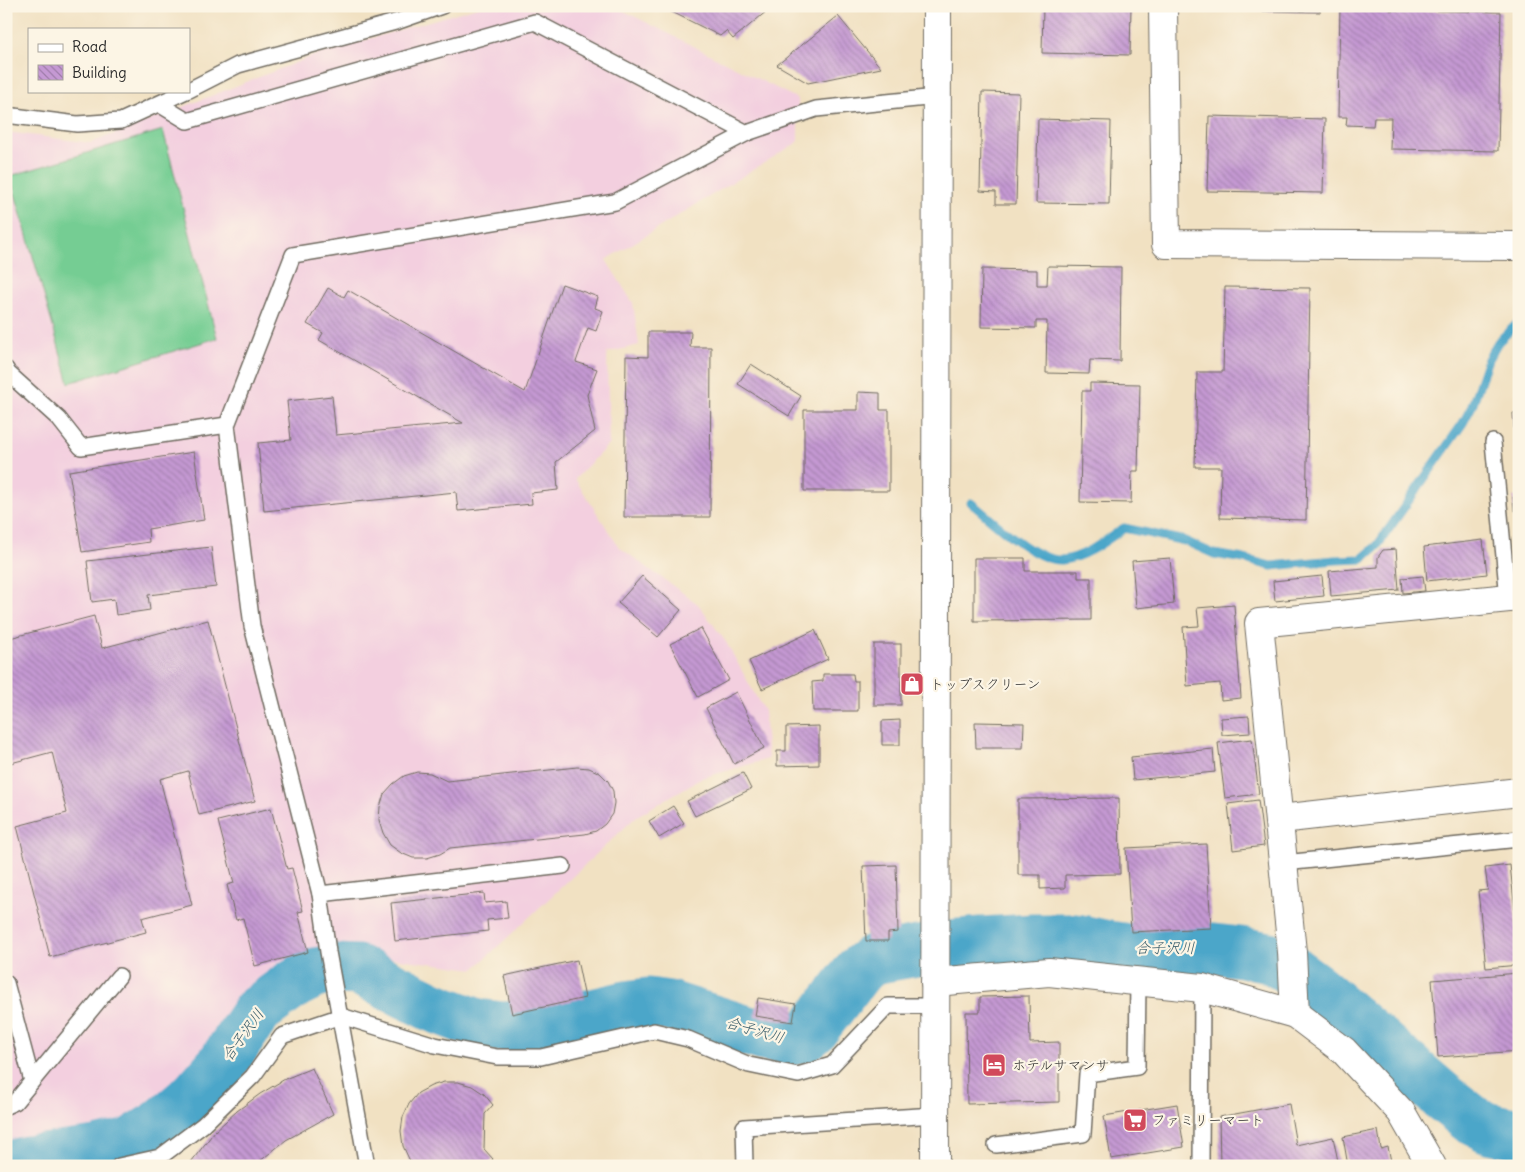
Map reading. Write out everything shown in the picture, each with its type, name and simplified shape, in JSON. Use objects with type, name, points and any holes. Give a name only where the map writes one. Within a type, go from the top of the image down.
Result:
[{"type":"street","points":[[935,1166],[937,6]]},
{"type":"street","points":[[1163,6],[1166,244],[1519,246]]},
{"type":"street","points":[[1295,1002],[1280,819],[1259,623],[1513,597]]},
{"type":"street","points":[[1280,819],[1519,792]]},
{"type":"street","points":[[935,986],[1049,972],[1202,988],[1295,1002],[1401,1112],[1432,1166]]},
{"type":"lane","points":[[190,89],[238,65],[399,21],[442,6]]},
{"type":"lane","points":[[159,104],[187,121],[535,22],[747,133]]},
{"type":"lane","points":[[6,115],[77,124],[121,120],[185,92]]},
{"type":"lane","points":[[367,1166],[328,952],[320,894],[252,626],[227,425],[293,255],[615,202],[747,133],[816,109],[937,97]]},
{"type":"lane","points":[[6,369],[8,373],[59,419],[81,447],[227,425]]},
{"type":"lane","points":[[1493,442],[1513,597]]},
{"type":"lane","points":[[1284,863],[1519,839]]},
{"type":"lane","points":[[320,894],[563,866]]},
{"type":"lane","points":[[6,1106],[15,1102],[119,976]]},
{"type":"lane","points":[[996,1145],[1083,1134],[1087,1074],[1137,1067],[1138,981]]},
{"type":"lane","points":[[6,983],[32,1081]]},
{"type":"lane","points":[[119,1166],[160,1157],[203,1125],[253,1076],[282,1036],[341,1016],[435,1045],[497,1057],[541,1057],[654,1031],[688,1039],[749,1065],[798,1076],[832,1064],[888,1006],[935,986]]},
{"type":"lane","points":[[1201,1166],[1202,988]]},
{"type":"lane","points":[[745,1166],[744,1127],[935,1115]]},
{"type":"shaded area","points":[[481,6],[614,6],[798,99],[798,142],[606,260],[633,303],[639,345],[607,353],[609,444],[575,479],[619,547],[698,604],[726,642],[764,711],[768,759],[702,778],[637,816],[474,969],[354,953],[244,998],[151,1118],[6,1156],[6,132],[91,143],[318,54]]},
{"type":"green space","points":[[163,130],[217,338],[69,383],[10,176]]},
{"type":"building","points":[[660,6],[773,6],[733,39],[726,31],[720,36]]},
{"type":"building","points":[[1043,6],[1131,6],[1130,55],[1042,53]]},
{"type":"building","points":[[1262,6],[1320,6],[1320,12],[1262,11]]},
{"type":"building","points":[[1340,6],[1390,6],[1390,10],[1501,12],[1498,151],[1390,149],[1391,118],[1374,118],[1373,126],[1346,125],[1347,117],[1338,117]]},
{"type":"building","points":[[838,16],[881,68],[808,83],[777,65]]},
{"type":"building","points":[[982,92],[1019,93],[1016,204],[996,204],[996,192],[980,191]]},
{"type":"building","points":[[1209,116],[1325,119],[1323,193],[1207,191]]},
{"type":"building","points":[[1038,119],[1111,121],[1109,204],[1036,203]]},
{"type":"building","points":[[1048,266],[1121,267],[1120,361],[1090,360],[1089,374],[1046,373],[1047,321],[1036,321],[1036,328],[981,327],[982,269],[1037,270],[1037,285],[1047,285]]},
{"type":"building","points":[[562,284],[598,297],[595,308],[603,311],[596,331],[588,328],[576,362],[597,369],[587,395],[595,431],[556,462],[558,490],[531,493],[532,504],[458,511],[456,492],[264,511],[258,443],[291,440],[287,401],[332,396],[336,435],[463,423],[319,340],[323,333],[307,324],[328,288],[344,297],[348,290],[525,392]]},
{"type":"building","points":[[1225,287],[1310,288],[1306,520],[1220,518],[1221,467],[1195,467],[1197,372],[1223,372]]},
{"type":"building","points":[[648,332],[691,332],[690,347],[711,347],[710,517],[624,517],[626,356],[648,357]]},
{"type":"building","points":[[751,364],[801,396],[789,416],[738,384]]},
{"type":"building","points":[[1090,383],[1140,384],[1138,471],[1132,471],[1131,503],[1080,502],[1082,391],[1090,391]]},
{"type":"building","points":[[858,392],[880,393],[880,410],[889,410],[889,491],[804,491],[804,410],[858,410]]},
{"type":"building","points":[[1519,412],[1519,446],[1515,446],[1513,413]]},
{"type":"building","points":[[194,452],[204,520],[148,529],[149,542],[82,552],[69,471]]},
{"type":"building","points":[[1513,497],[1519,497],[1519,510],[1514,511]]},
{"type":"building","points":[[1483,540],[1487,574],[1427,581],[1424,547]]},
{"type":"building","points":[[211,547],[216,587],[148,595],[150,610],[116,615],[114,599],[92,602],[87,561]]},
{"type":"building","points":[[1396,549],[1399,590],[1331,596],[1329,571],[1378,567],[1378,557],[1383,550]]},
{"type":"building","points":[[974,558],[1025,558],[1025,571],[1078,571],[1078,578],[1091,578],[1091,620],[974,621]]},
{"type":"building","points":[[1170,558],[1174,604],[1136,608],[1132,561]]},
{"type":"building","points":[[642,576],[681,610],[658,637],[618,603]]},
{"type":"building","points":[[1322,576],[1324,596],[1275,601],[1273,581]]},
{"type":"building","points":[[1423,576],[1425,591],[1403,593],[1402,578]]},
{"type":"building","points":[[1234,605],[1241,698],[1221,700],[1220,683],[1187,686],[1183,627],[1199,626],[1197,608]]},
{"type":"building","points":[[94,616],[102,648],[208,620],[255,801],[199,815],[188,771],[160,779],[192,905],[142,918],[146,932],[50,957],[17,826],[67,813],[52,752],[11,763],[6,745],[6,639]]},
{"type":"building","points":[[701,628],[729,680],[698,697],[670,644]]},
{"type":"building","points":[[815,630],[828,659],[762,689],[749,661]]},
{"type":"building","points":[[874,644],[901,644],[901,705],[874,705]]},
{"type":"building","points":[[823,674],[853,674],[854,681],[858,681],[858,711],[813,711],[812,682],[823,681]]},
{"type":"building","points":[[736,692],[764,748],[734,764],[706,708]]},
{"type":"building","points":[[1249,716],[1250,733],[1222,735],[1221,718]]},
{"type":"building","points":[[900,720],[900,745],[882,745],[882,721]]},
{"type":"building","points":[[975,722],[1024,723],[1023,748],[976,748]]},
{"type":"building","points":[[819,726],[819,765],[777,766],[777,751],[786,751],[786,727]]},
{"type":"building","points":[[1252,739],[1259,794],[1225,798],[1218,743]]},
{"type":"building","points":[[1213,749],[1215,772],[1133,780],[1131,757]]},
{"type":"building","points":[[577,767],[589,768],[600,773],[608,781],[613,791],[614,803],[612,814],[605,824],[596,831],[585,834],[450,848],[440,854],[427,858],[413,858],[401,853],[390,845],[383,833],[379,820],[384,794],[404,776],[417,772],[430,773],[447,781]]},
{"type":"building","points":[[743,773],[751,789],[695,816],[687,801]]},
{"type":"building","points":[[1119,798],[1120,874],[1065,875],[1065,888],[1040,889],[1040,875],[1018,875],[1018,799]]},
{"type":"building","points":[[1258,800],[1264,846],[1233,850],[1228,804]]},
{"type":"building","points":[[673,806],[684,823],[659,838],[649,821]]},
{"type":"building","points":[[271,808],[287,869],[292,868],[303,911],[298,912],[308,952],[255,966],[243,918],[236,920],[227,885],[234,883],[218,821]]},
{"type":"building","points":[[1206,844],[1211,928],[1131,932],[1126,848]]},
{"type":"building","points":[[896,865],[898,932],[888,933],[888,941],[866,941],[863,866]]},
{"type":"building","points":[[1510,865],[1519,948],[1519,965],[1486,968],[1478,891],[1488,890],[1485,868]]},
{"type":"building","points":[[484,893],[485,903],[506,901],[508,918],[487,920],[488,931],[395,941],[391,903]]},
{"type":"building","points":[[577,960],[585,998],[512,1014],[504,976]]},
{"type":"building","points":[[1519,973],[1519,1051],[1438,1057],[1432,980]]},
{"type":"building","points":[[1029,996],[1030,1043],[1059,1042],[1059,1102],[967,1104],[966,1012],[980,1012],[980,997]]},
{"type":"building","points":[[758,998],[796,1004],[793,1022],[755,1016]]},
{"type":"building","points":[[6,1065],[12,1084],[6,1086]]},
{"type":"building","points":[[312,1068],[333,1114],[286,1140],[254,1166],[188,1166],[215,1131],[237,1111],[285,1079]]},
{"type":"building","points":[[444,1082],[458,1082],[472,1086],[484,1094],[493,1105],[485,1114],[484,1149],[493,1159],[488,1166],[415,1166],[409,1159],[403,1146],[401,1131],[403,1117],[409,1104],[418,1093]]},
{"type":"building","points":[[1177,1104],[1184,1147],[1111,1159],[1104,1116]]},
{"type":"building","points":[[1289,1104],[1296,1145],[1333,1137],[1339,1166],[1220,1166],[1219,1117]]},
{"type":"building","points":[[1378,1130],[1381,1149],[1388,1147],[1392,1166],[1348,1166],[1343,1137]]},
{"type":"waterway","points":[[971,503],[1014,539],[1051,559],[1062,560],[1079,556],[1095,548],[1124,528],[1185,541],[1214,554],[1271,566],[1362,559],[1377,546],[1463,423],[1472,406],[1488,359],[1498,342],[1519,322]]},
{"type":"waterway","name":"合子沢川","points":[[11,1166],[27,1161],[97,1152],[129,1144],[161,1124],[196,1094],[222,1064],[258,1010],[295,983],[315,973],[336,969],[358,970],[433,1007],[478,1024],[503,1027],[546,1025],[626,1006],[648,1003],[669,1006],[764,1036],[789,1041],[803,1038],[812,1031],[859,970],[874,959],[950,945],[1033,939],[1076,939],[1137,950],[1204,948],[1269,957],[1316,988],[1471,1119],[1489,1128],[1519,1134]]},
{"type":"place","name":"トップスクリーン","points":[[912,684]]},
{"type":"place","name":"ホテルサマンサ","points":[[994,1065]]},
{"type":"place","name":"ファミリーマート","points":[[1135,1120]]}]
